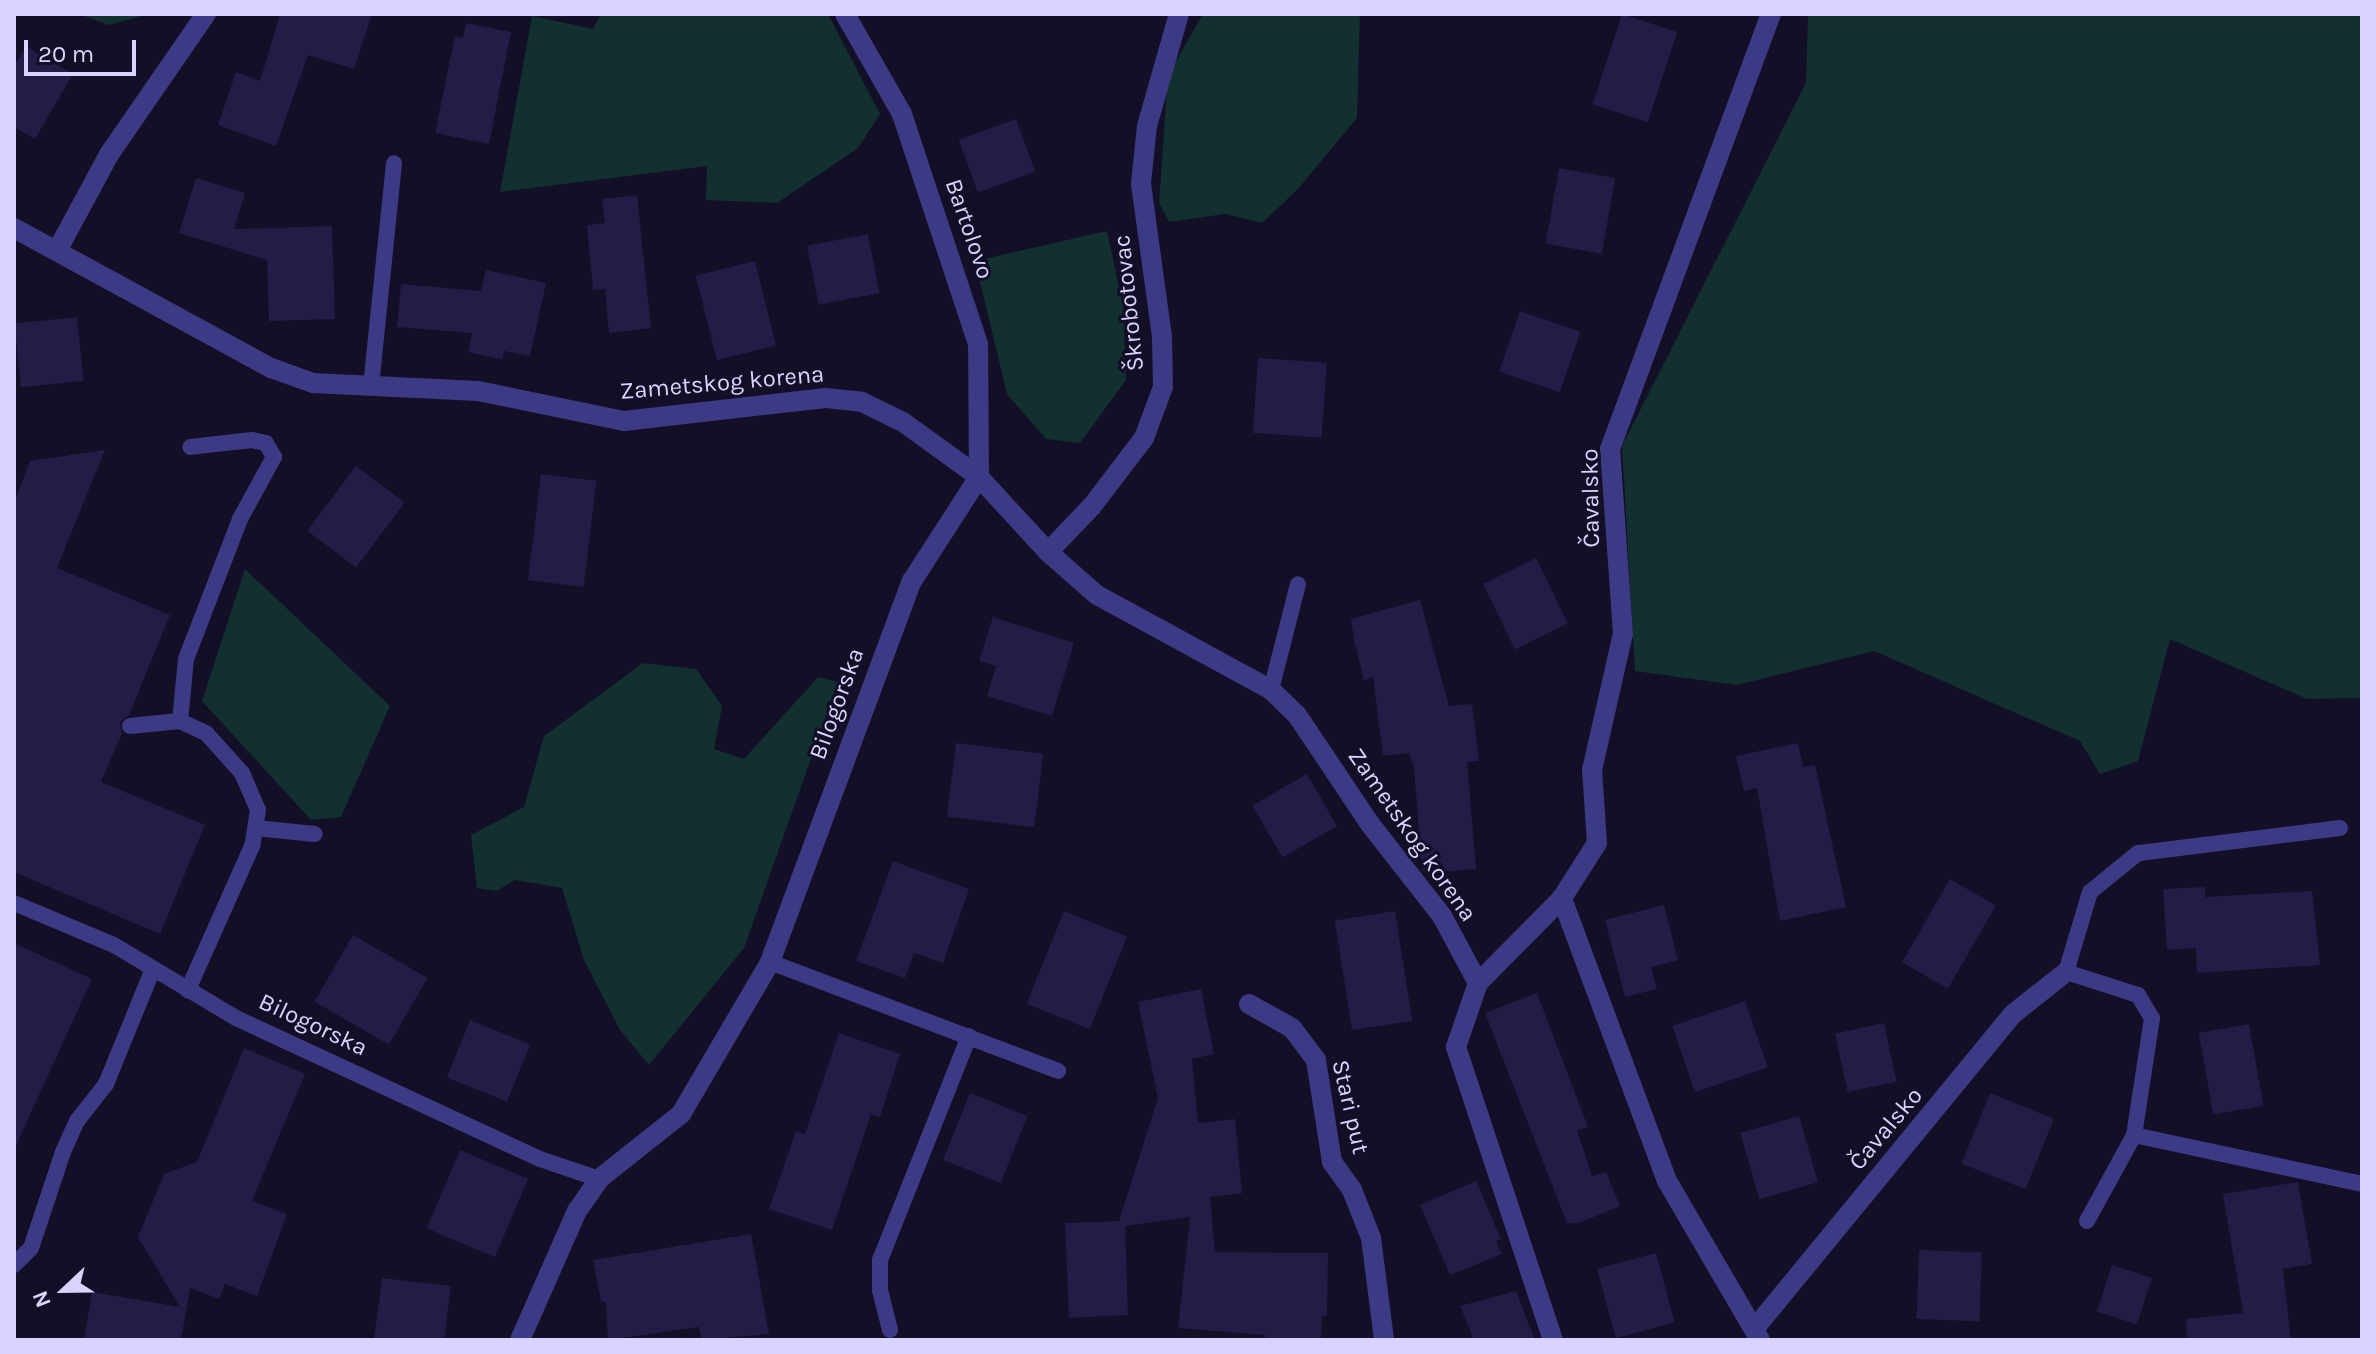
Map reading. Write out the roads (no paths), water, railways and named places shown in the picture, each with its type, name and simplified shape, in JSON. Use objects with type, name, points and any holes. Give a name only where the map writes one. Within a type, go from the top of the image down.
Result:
[{"type":"street","points":[[58,249],[110,153],[206,14]]},
{"type":"street","name":"Bartolovo","points":[[845,14],[902,114],[978,344],[979,477]]},
{"type":"street","name":"Škrobotovac","points":[[1048,552],[1092,506],[1144,438],[1163,387],[1162,337],[1141,183],[1147,126],[1179,14]]},
{"type":"street","name":"Čavalsko","points":[[1478,983],[1562,898],[1597,843],[1592,770],[1623,634],[1610,449],[1771,14]]},
{"type":"street","name":"Zametskog korena","points":[[14,228],[58,249],[271,368],[313,383],[478,391],[624,421],[826,398],[862,402],[903,422],[979,477],[1048,552],[1097,595],[1271,690],[1297,715],[1370,824],[1442,916],[1478,983]]},
{"type":"street","name":"Bilogorska","points":[[520,1340],[560,1245],[599,1179],[681,1114],[770,962],[912,581],[979,477]]},
{"type":"street","name":"Čavalsko","points":[[1562,898],[1667,1181],[1757,1334],[2013,1014],[2066,972]]},
{"type":"street","points":[[1478,983],[1456,1047],[1553,1340]]},
{"type":"street","name":"Stari put","points":[[1249,1004],[1292,1028],[1316,1060],[1332,1162],[1352,1190],[1371,1238],[1384,1340]]},
{"type":"lane","points":[[371,386],[394,163]]},
{"type":"lane","points":[[180,721],[186,659],[240,519],[274,457],[266,443],[252,440],[190,447]]},
{"type":"lane","points":[[1271,690],[1298,584]]},
{"type":"lane","points":[[130,726],[180,721],[206,733],[242,773],[253,791],[256,828],[236,885],[188,990]]},
{"type":"lane","points":[[256,828],[315,834]]},
{"type":"lane","points":[[2087,1221],[2134,1135],[2152,1018],[2138,995],[2066,972],[2090,892],[2138,853],[2340,828]]},
{"type":"lane","name":"Bilogorska","points":[[14,903],[114,945],[236,1018],[526,1152],[599,1179]]},
{"type":"lane","points":[[770,962],[1058,1071]]},
{"type":"lane","points":[[14,1265],[31,1248],[67,1142],[106,1084],[153,969]]},
{"type":"lane","points":[[890,1330],[880,1290],[880,1260],[969,1036]]},
{"type":"lane","points":[[2134,1135],[2362,1184]]}]
